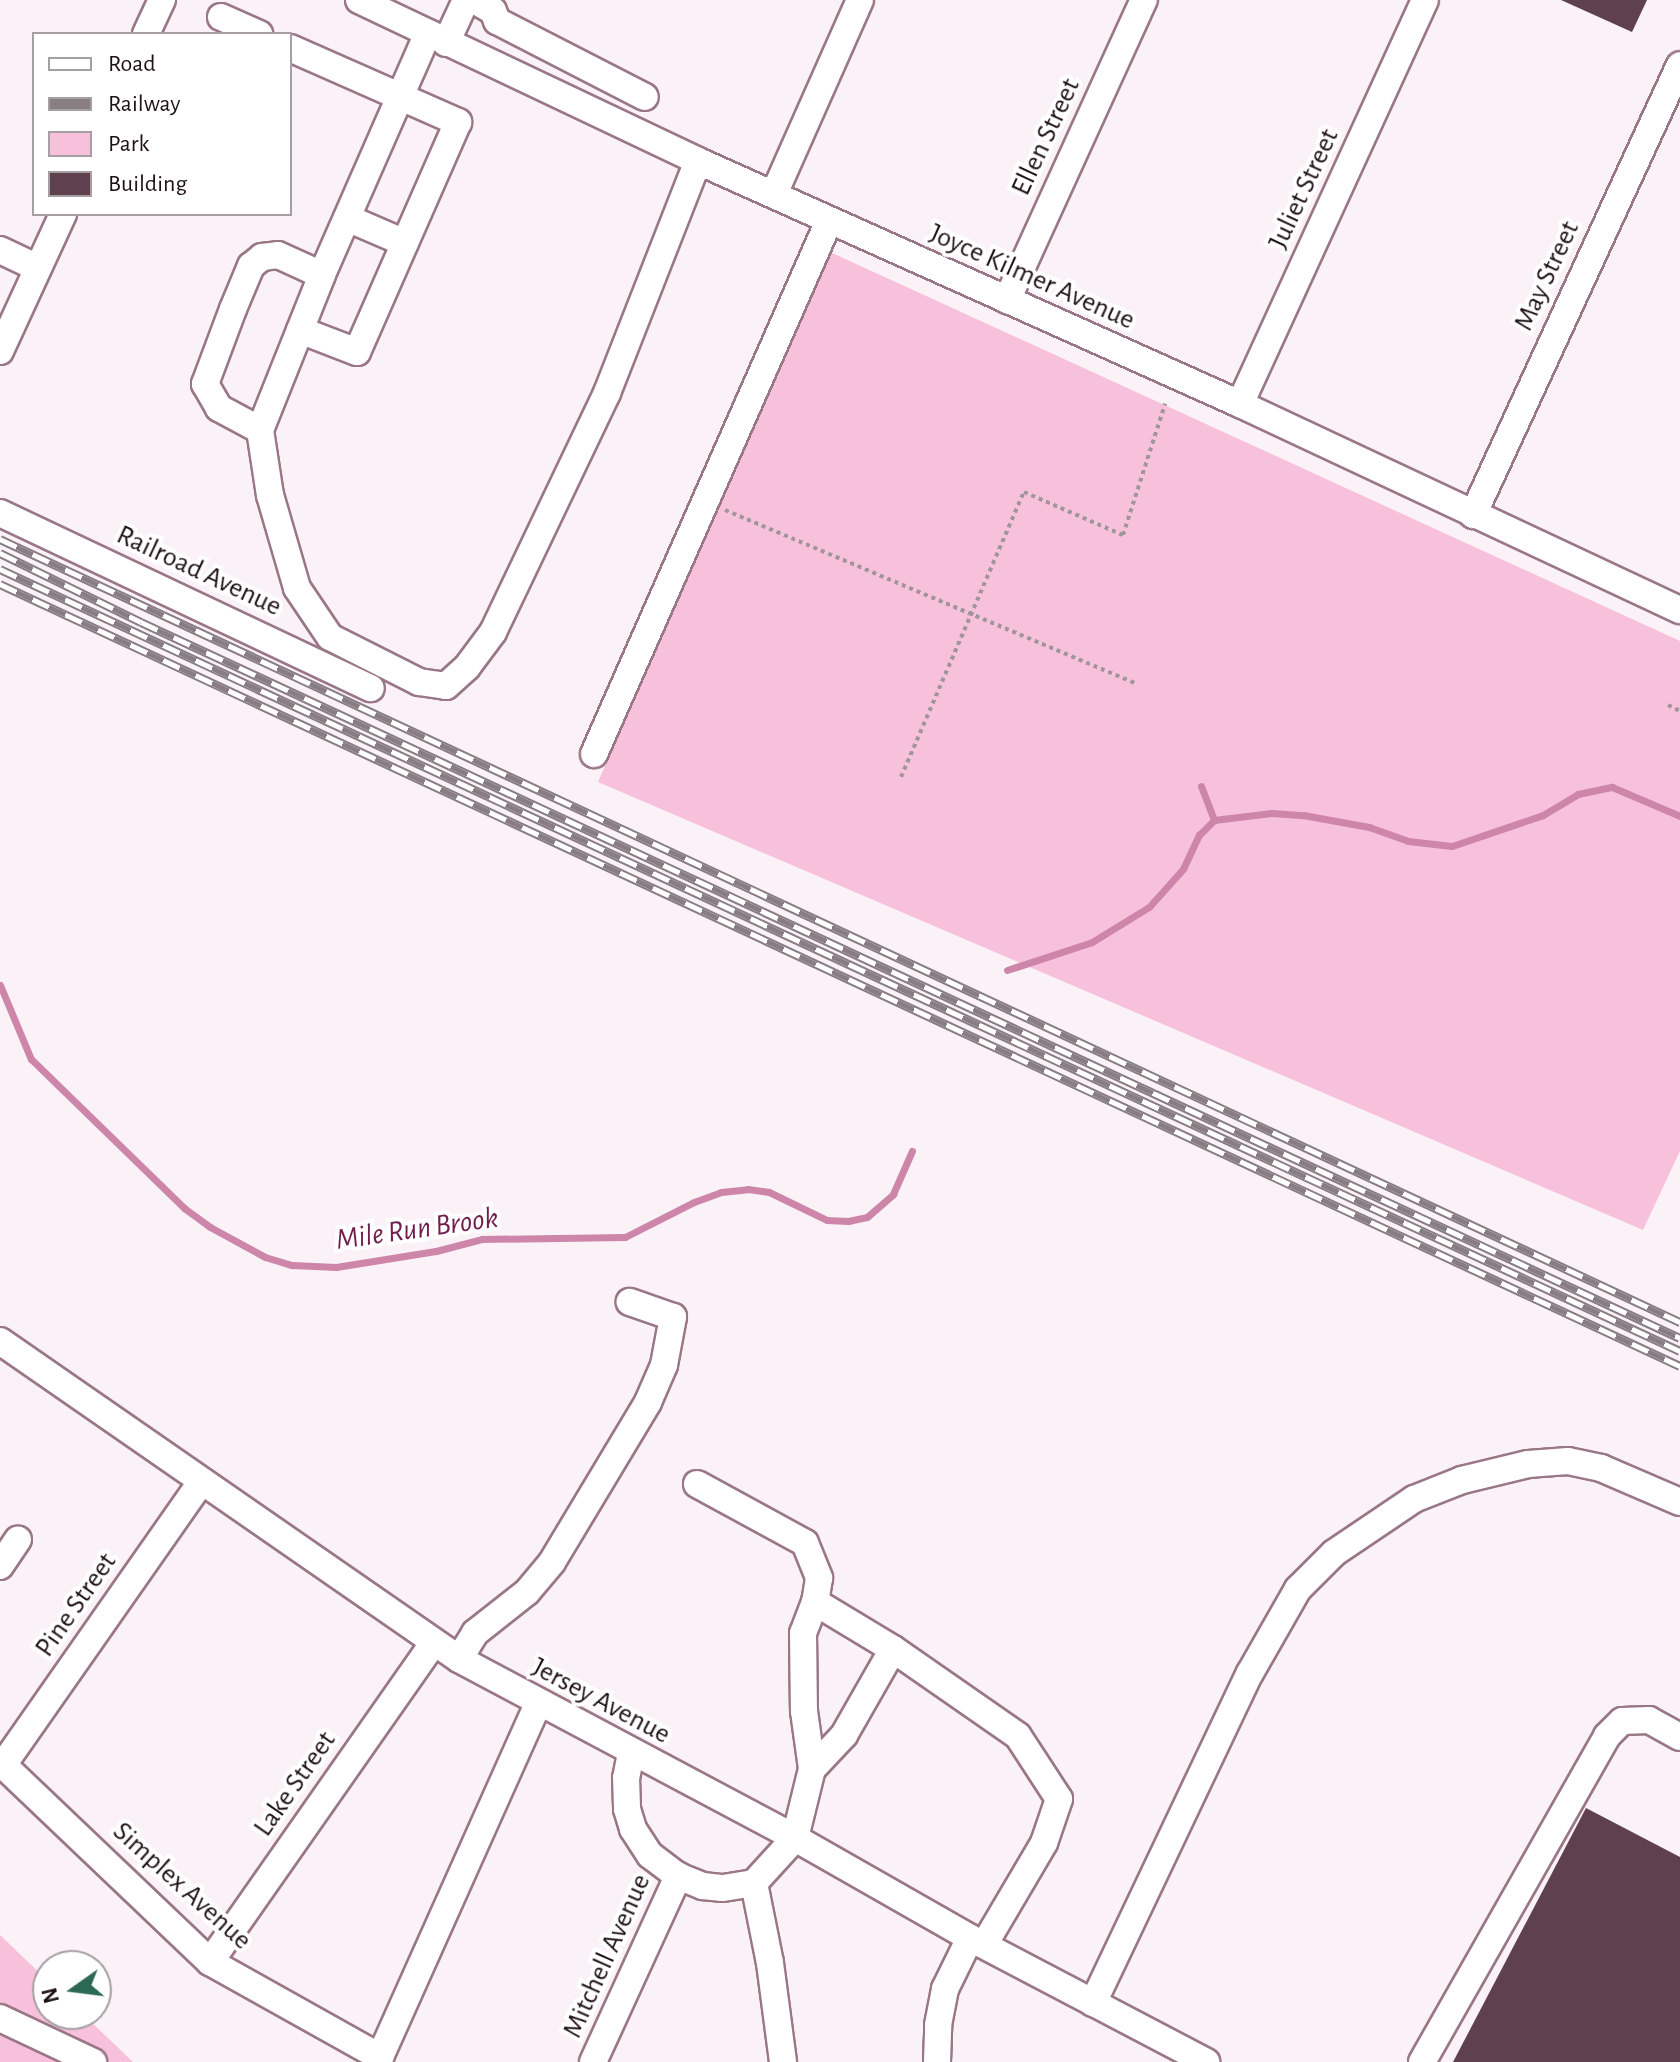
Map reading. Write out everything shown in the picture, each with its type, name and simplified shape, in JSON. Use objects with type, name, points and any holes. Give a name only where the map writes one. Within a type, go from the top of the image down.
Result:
[{"type":"street","points":[[147,32],[162,0]]},
{"type":"street","name":"Joyce Kilmer Avenue","points":[[359,0],[698,161],[1240,404],[1680,610]]},
{"type":"street","points":[[466,0],[437,38],[401,98],[322,275],[260,430],[270,495],[297,588],[330,637],[419,682],[446,686],[467,667],[493,632],[607,393],[698,161]]},
{"type":"street","points":[[474,0],[493,11],[497,21],[645,97]]},
{"type":"street","points":[[774,194],[860,0]]},
{"type":"street","name":"Ellen Street","points":[[1007,300],[1144,0]]},
{"type":"street","name":"Juliet Street","points":[[1240,404],[1425,0]]},
{"type":"street","points":[[221,17],[255,32]]},
{"type":"street","points":[[292,49],[458,122],[357,352],[300,330]]},
{"type":"street","name":"May Street","points":[[1473,515],[1680,65]]},
{"type":"street","points":[[0,351],[62,216]]},
{"type":"street","points":[[347,218],[405,243]]},
{"type":"street","points":[[594,754],[708,502],[829,221]]},
{"type":"street","points":[[0,250],[38,268]]},
{"type":"street","points":[[260,430],[219,408],[205,384],[233,309],[251,266],[262,257],[278,255],[322,275]]},
{"type":"street","name":"Railroad Avenue","points":[[0,513],[371,688]]},
{"type":"street","points":[[459,1659],[475,1633],[527,1592],[552,1562],[648,1402],[664,1365],[673,1317],[630,1302]]},
{"type":"street","name":"Jersey Avenue","points":[[0,1341],[459,1659],[538,1704],[795,1838],[977,1942],[1206,2062]]},
{"type":"street","points":[[1093,2003],[1250,1673],[1298,1589],[1334,1553],[1414,1499],[1462,1480],[1528,1464],[1568,1461],[1601,1468],[1680,1502]]},
{"type":"street","name":"Pine Street","points":[[2,1763],[201,1482]]},
{"type":"street","points":[[631,1753],[625,1788],[633,1829],[650,1855],[678,1876],[713,1887],[754,1883],[795,1838],[812,1769],[804,1711],[803,1633],[815,1602],[819,1578],[805,1543],[697,1484]]},
{"type":"street","points":[[0,1566],[18,1539]]},
{"type":"street","points":[[815,1602],[893,1649],[1018,1736],[1059,1799],[1044,1843],[945,1989],[938,2025],[937,2062]]},
{"type":"street","name":"Lake Street","points":[[210,1962],[433,1643]]},
{"type":"street","points":[[812,1769],[844,1735],[893,1649]]},
{"type":"street","name":"Simplex Avenue","points":[[2,1763],[210,1962],[380,2057],[538,1704]]},
{"type":"street","points":[[1422,2062],[1607,1736],[1622,1721],[1649,1720],[1680,1737]]},
{"type":"street","name":"Mitchell Avenue","points":[[593,2062],[678,1876]]},
{"type":"street","points":[[754,1883],[770,1963],[783,2062]]},
{"type":"street","points":[[0,2018],[93,2062]]},
{"type":"path","points":[[901,777],[973,617],[1024,492],[1123,535],[1165,404]]},
{"type":"path","points":[[708,502],[1137,684]]},
{"type":"path","points":[[1668,705],[1680,711]]},
{"type":"green space","points":[[830,252],[1680,641],[1680,1151],[1643,1230],[598,782]]},
{"type":"green space","points":[[0,1935],[32,1966],[32,2030],[100,2030],[133,2062],[0,2062]]},
{"type":"building","points":[[1561,0],[1647,0],[1632,32]]},
{"type":"building","points":[[1586,1808],[1680,1857],[1680,2062],[1453,2062]]},
{"type":"waterway","points":[[1201,786],[1214,820]]},
{"type":"waterway","name":"Mile Run Brook","points":[[1007,970],[1092,942],[1149,907],[1183,869],[1199,835],[1214,820],[1272,813],[1303,815],[1369,827],[1408,841],[1452,846],[1543,815],[1578,794],[1612,787],[1680,816]]},
{"type":"waterway","name":"Mile Run Brook","points":[[0,985],[31,1059],[184,1208],[210,1227],[265,1257],[292,1265],[336,1267],[436,1251],[482,1239],[625,1237],[694,1202],[721,1192],[748,1189],[769,1192],[827,1220],[848,1221],[867,1217],[893,1194],[912,1151]]},
{"type":"railway","points":[[0,539],[1680,1322]]},
{"type":"railway","points":[[0,553],[141,622],[1680,1338]]},
{"type":"railway","points":[[0,569],[1680,1351]]},
{"type":"railway","points":[[0,584],[1680,1366]]}]
